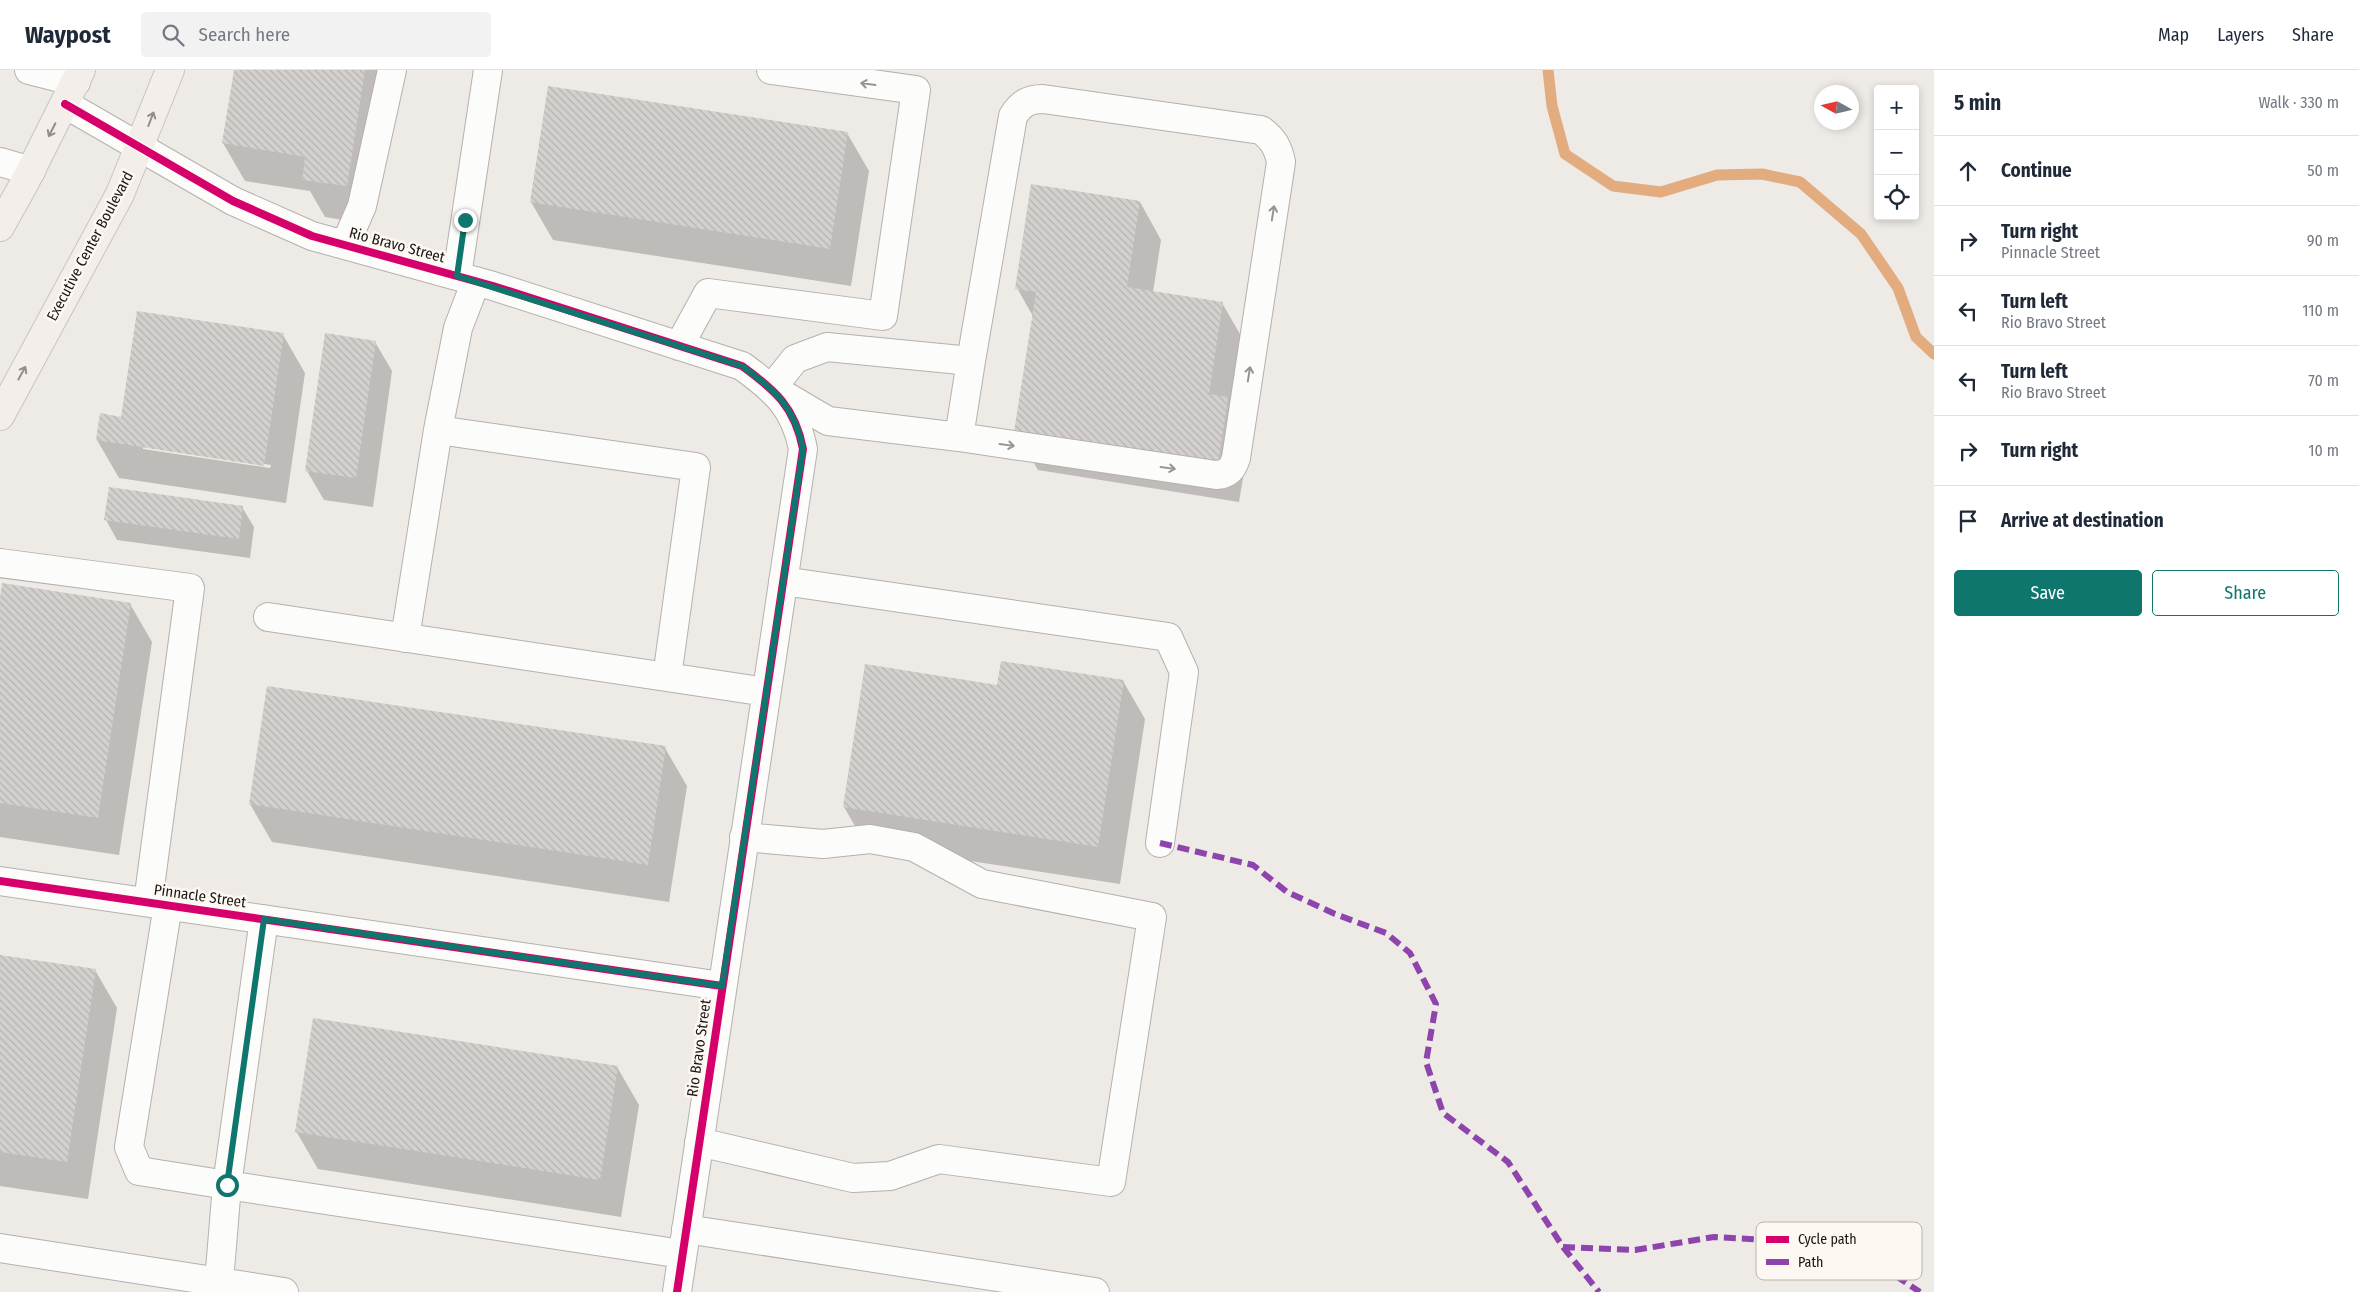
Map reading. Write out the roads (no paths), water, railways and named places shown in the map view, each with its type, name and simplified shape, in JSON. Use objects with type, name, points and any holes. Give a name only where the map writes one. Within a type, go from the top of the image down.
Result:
[{"type":"main road","name":"Executive Center Boulevard","points":[[0,416],[120,194],[170,70]]},
{"type":"main road","points":[[0,227],[31,171],[74,85]]},
{"type":"street","name":"Rio Bravo Street","points":[[29,70],[74,85],[140,146],[164,163],[233,202],[312,236],[467,279],[742,366],[772,388],[793,415],[803,449],[677,1292]]},
{"type":"street","points":[[346,245],[362,206],[392,70]]},
{"type":"street","points":[[405,638],[438,430],[467,279],[488,70]]},
{"type":"street","points":[[680,346],[708,293],[883,316],[916,90],[771,70]]},
{"type":"street","points":[[959,437],[1013,116],[1020,105],[1034,99],[1042,99],[1261,130],[1271,138],[1278,148],[1281,162],[1236,458],[1232,469],[1225,474],[1216,475],[959,437],[828,420],[772,388],[795,359],[827,347],[971,361]]},
{"type":"street","points":[[0,162],[31,171]]},
{"type":"street","points":[[438,430],[696,467],[667,677]]},
{"type":"street","points":[[0,563],[190,588],[158,904],[129,1147],[138,1171],[227,1185],[1096,1292]]},
{"type":"street","points":[[783,581],[1168,637],[1184,672],[1160,843]]},
{"type":"street","points":[[268,617],[766,692]]},
{"type":"street","points":[[699,1142],[853,1178],[890,1176],[939,1159],[1111,1182],[1152,917],[982,884],[914,847],[870,839],[824,844],[744,837]]},
{"type":"street","name":"Pinnacle Street","points":[[0,881],[722,986]]},
{"type":"street","points":[[219,1282],[227,1185],[264,919]]},
{"type":"street","points":[[0,1248],[284,1292]]},
{"type":"street","points":[[125,1267],[136,1292]]},
{"type":"waterway","points":[[1548,70],[1552,106],[1565,154],[1613,186],[1661,192],[1717,175],[1762,174],[1800,182],[1861,234],[1898,288],[1916,337],[1934,354]]}]
